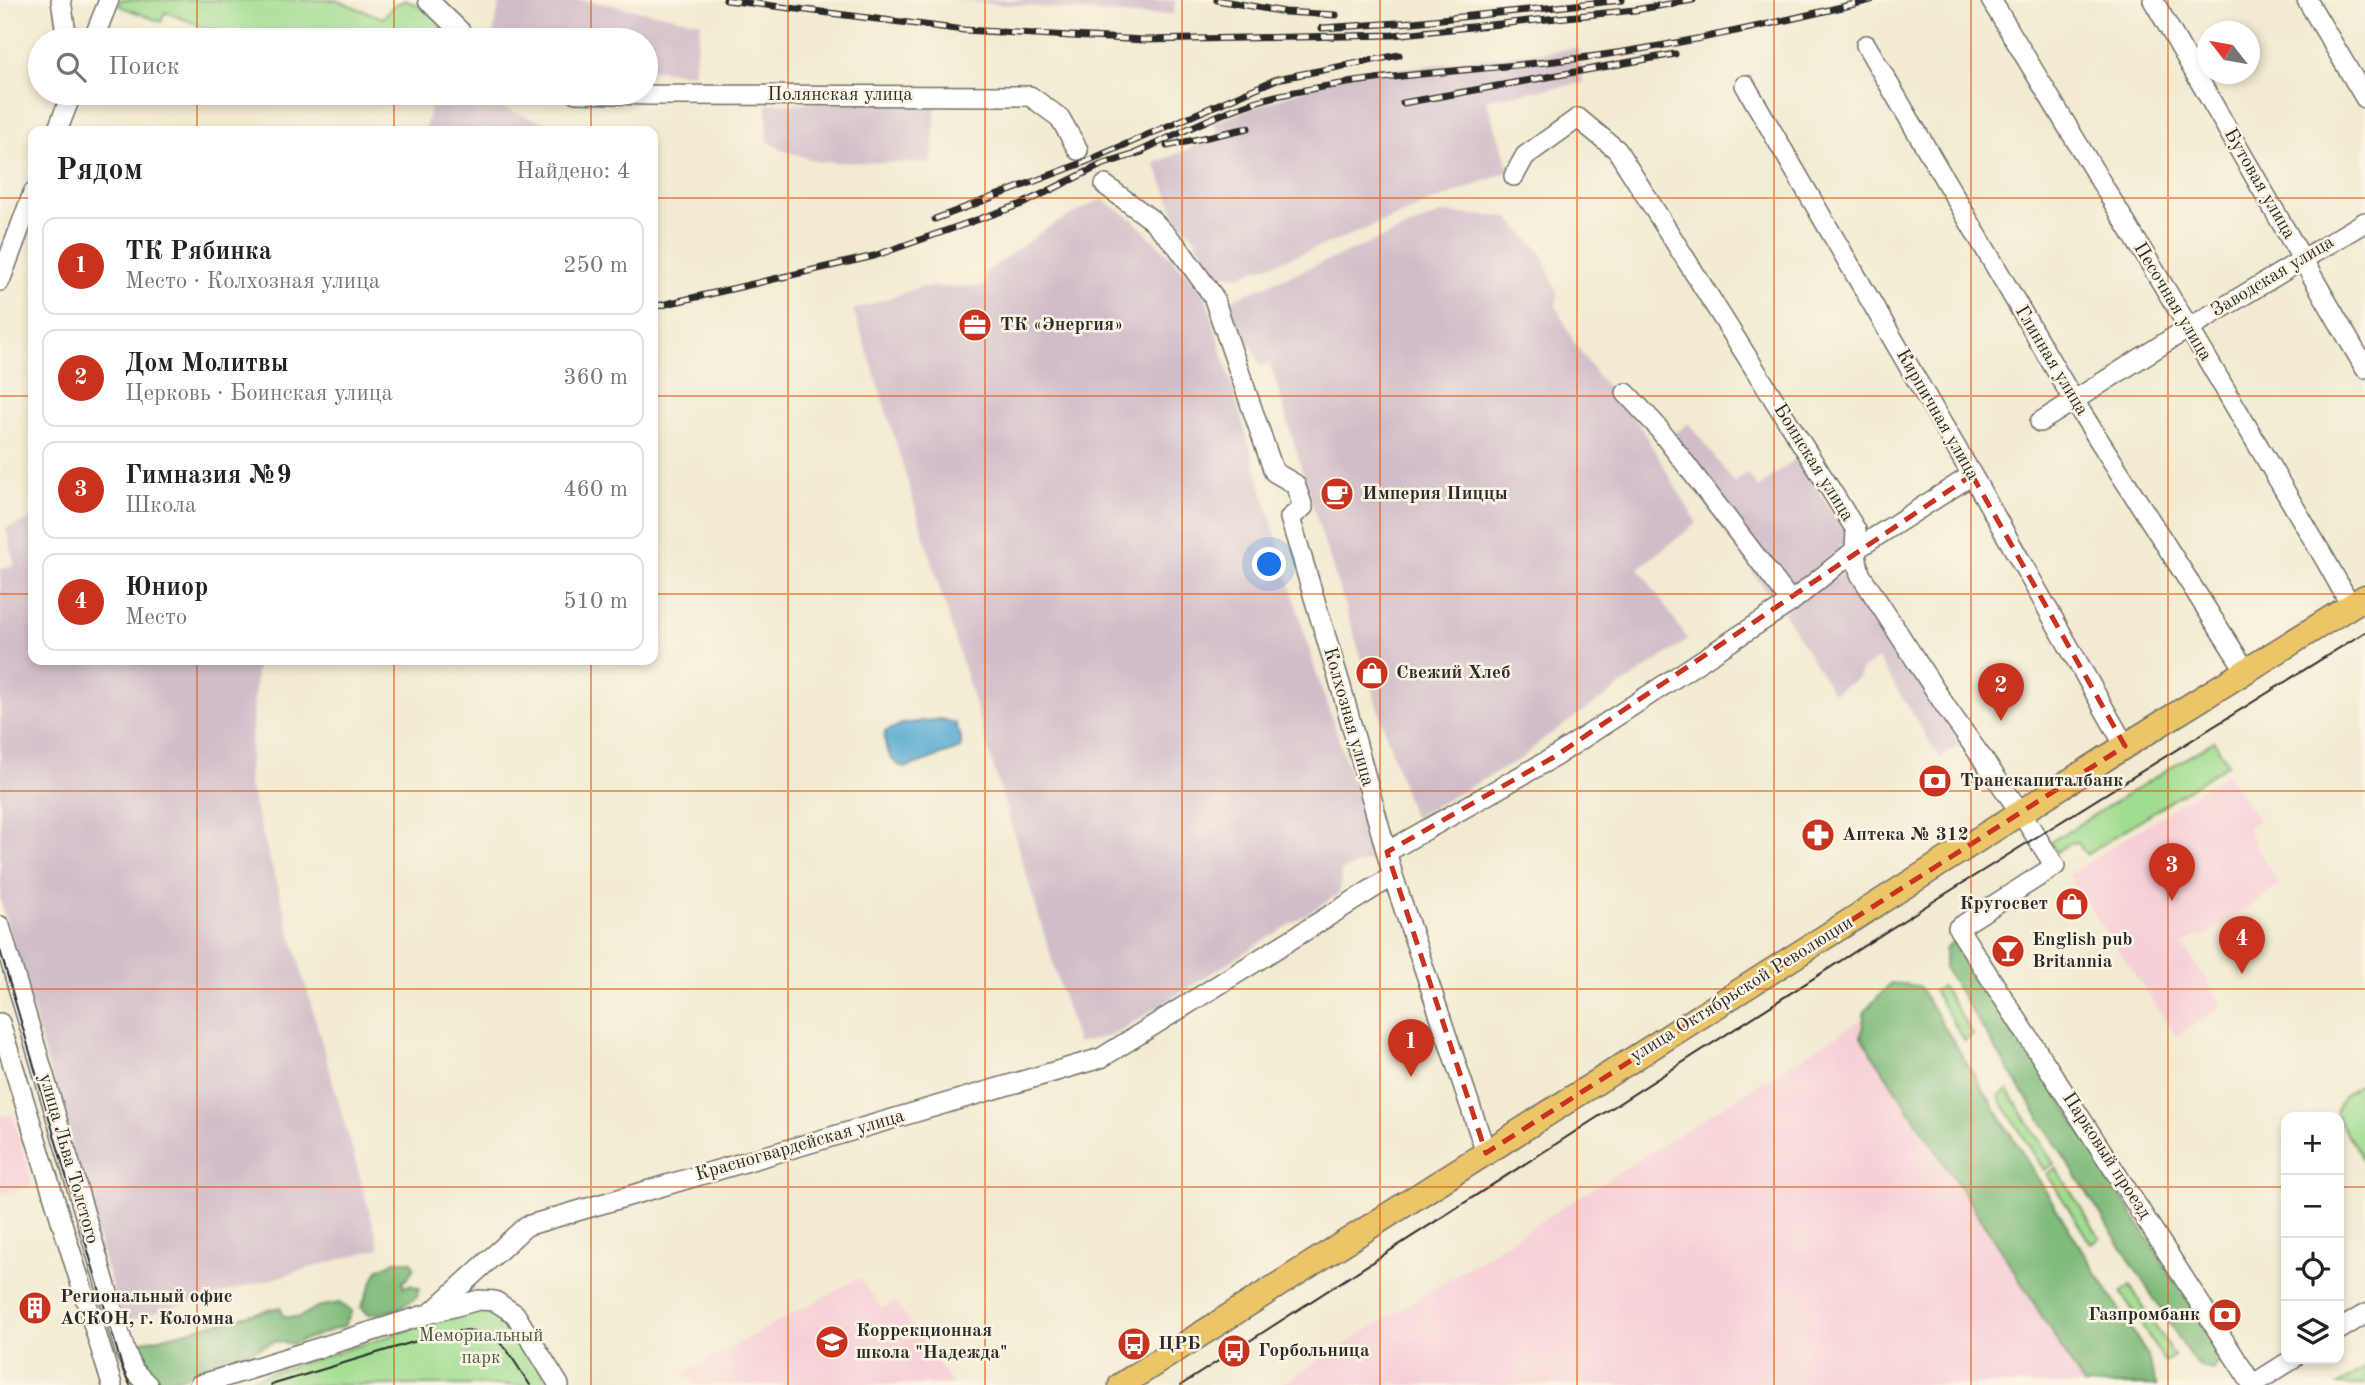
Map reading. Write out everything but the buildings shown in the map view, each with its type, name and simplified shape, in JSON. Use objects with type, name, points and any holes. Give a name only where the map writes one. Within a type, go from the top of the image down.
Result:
[{"type":"main road","name":"улица Октябрьской Революции","points":[[1121,1385],[2125,746],[2358,601]]},
{"type":"street","points":[[61,0],[65,28]]},
{"type":"street","points":[[98,28],[109,0]]},
{"type":"street","points":[[428,0],[457,28]]},
{"type":"street","name":"Песочная улица","points":[[1991,0],[2320,549],[2358,601]]},
{"type":"street","name":"Бутовая улица","points":[[2153,0],[2365,368]]},
{"type":"street","points":[[2307,0],[2365,97]]},
{"type":"street","name":"Глинная улица","points":[[1866,46],[2074,401],[2246,671]]},
{"type":"street","name":"Кирпичная улица","points":[[1745,85],[1972,475],[2125,746]]},
{"type":"street","name":"Полянская улица","points":[[658,95],[1030,96],[1060,118],[1078,150]]},
{"type":"street","points":[[59,126],[67,105]]},
{"type":"street","name":"Боинская улица","points":[[1514,176],[1525,156],[1578,118],[1617,150],[1856,530],[1855,550],[1860,574],[1946,707],[2055,866],[1958,928]]},
{"type":"street","name":"Колхозная улица","points":[[1105,184],[1152,220],[1177,246],[1213,296],[1274,472],[1295,484],[1303,507],[1290,519],[1393,876],[1486,1153]]},
{"type":"street","points":[[0,281],[28,206]]},
{"type":"street","name":"Заводская улица","points":[[2040,422],[2365,222]]},
{"type":"street","points":[[1626,393],[1655,424],[1791,601]]},
{"type":"street","points":[[1387,852],[1554,757],[1791,601],[1855,550],[1972,475]]},
{"type":"street","name":"Красногвардейская улица","points":[[199,1385],[431,1313],[526,1226],[1101,1058],[1393,876]]},
{"type":"street","name":"улица Льва Толстого","points":[[0,926],[125,1351],[134,1371],[148,1385]]},
{"type":"street","name":"Парковый проезд","points":[[1958,928],[2252,1385]]},
{"type":"street","name":"улица Льва Толстого","points":[[0,1023],[5,1054],[112,1385]]},
{"type":"street","points":[[431,1313],[479,1300],[495,1301],[506,1307],[515,1314],[559,1385]]},
{"type":"street","points":[[2344,1327],[2365,1314]]},
{"type":"street","points":[[2252,1385],[2285,1364]]},
{"type":"highlighted area","points":[[1972,475],[2125,746],[1486,1153],[1387,852],[1554,757]]},
{"type":"shaded area","points":[[500,0],[583,0],[701,22],[693,74],[658,70],[658,28],[494,28]]},
{"type":"shaded area","points":[[950,0],[1175,0],[1174,14],[1134,15]]},
{"type":"shaded area","points":[[1578,48],[1583,83],[1486,99],[1510,171],[1320,247],[1238,276],[1211,273],[1194,236],[1178,221],[1155,163],[1219,136],[1214,122],[1345,75]]},
{"type":"shaded area","points":[[936,101],[932,163],[820,162],[782,150],[768,141],[767,104]]},
{"type":"shaded area","points":[[431,105],[493,105],[554,126],[425,126]]},
{"type":"shaded area","points":[[1102,199],[1133,220],[1205,294],[1315,669],[1378,857],[1341,871],[1340,893],[1111,1036],[1077,1043],[875,374],[853,310],[921,287],[984,287],[985,273],[1045,229]]},
{"type":"shaded area","points":[[1443,213],[1508,217],[1542,254],[1558,295],[1556,306],[1575,344],[1597,375],[1638,423],[1697,523],[1639,568],[1688,640],[1543,739],[1521,759],[1413,818],[1273,373],[1269,362],[1260,366],[1255,352],[1226,302]]},
{"type":"shaded area","points":[[1689,423],[1734,483],[1747,473],[1758,488],[1796,458],[1850,538],[1772,599],[1662,443]]},
{"type":"shaded area","points":[[28,521],[28,665],[257,665],[248,782],[380,1248],[122,1322],[0,899],[0,570],[15,565],[6,528]]},
{"type":"shaded area","points":[[1844,573],[1854,573],[1960,745],[1940,758],[1878,659],[1862,669],[1858,678],[1833,693],[1783,612],[1828,580]]},
{"type":"shaded area","points":[[2227,773],[2258,821],[2247,828],[2279,886],[2201,939],[2198,936],[2183,945],[2223,1006],[2176,1036],[2068,875]]},
{"type":"shaded area","points":[[1872,1013],[2108,1385],[1280,1385]]},
{"type":"shaded area","points":[[12,1114],[33,1185],[0,1195],[0,1117]]},
{"type":"shaded area","name":"Коррекционная школа \"Надежда\"","points":[[859,1278],[882,1308],[894,1301],[953,1385],[694,1385],[690,1378],[680,1375]]},
{"type":"green space","points":[[121,0],[336,0],[383,18],[394,5],[406,0],[441,16],[450,28],[207,28],[165,12],[161,22],[119,6]]},
{"type":"green space","points":[[2214,741],[2228,764],[2086,855],[2078,843],[2070,843],[2056,852],[2050,842]]},
{"type":"green space","points":[[1954,941],[1962,942],[2223,1358],[2213,1370],[2201,1367],[2191,1357],[1945,969],[1945,950]]},
{"type":"green space","points":[[1891,983],[1919,986],[2147,1355],[2156,1385],[2084,1385],[2000,1248],[1861,1037],[1865,1011]]},
{"type":"green space","points":[[1942,986],[1973,1035],[1965,1041],[1934,991]]},
{"type":"green space","points":[[2365,1081],[2365,1162],[2344,1129],[2344,1112],[2337,1112],[2349,1091]]},
{"type":"green space","points":[[2008,1090],[2054,1164],[2044,1170],[1998,1096]]},
{"type":"green space","points":[[2056,1168],[2100,1238],[2091,1244],[2047,1174]]},
{"type":"green space","points":[[395,1261],[411,1261],[414,1267],[403,1281],[403,1287],[410,1285],[419,1288],[417,1297],[396,1310],[369,1315],[361,1307],[378,1270]]},
{"type":"green space","points":[[2130,1286],[2174,1356],[2165,1362],[2121,1292]]},
{"type":"green space","points":[[339,1303],[352,1311],[344,1326],[292,1344],[276,1341],[180,1378],[153,1377],[146,1374],[137,1361],[134,1342],[156,1339],[280,1307],[284,1317],[300,1317],[317,1307]]},
{"type":"green space","name":"Мемориальный парк","points":[[480,1308],[503,1313],[550,1385],[232,1385]]},
{"type":"green space","points":[[2365,1368],[2365,1385],[2338,1385]]},
{"type":"water","points":[[941,719],[955,723],[961,738],[961,748],[905,768],[895,762],[886,749],[885,732],[902,724]]},
{"type":"tram line","points":[[1181,1385],[1926,906],[2365,632]]},
{"type":"tram line","points":[[0,950],[122,1367],[130,1385]]},
{"type":"tram line","points":[[271,1385],[441,1334],[468,1330],[498,1341],[530,1385]]},
{"type":"railway","points":[[726,0],[964,30],[1144,40],[1393,35],[1635,10],[1693,0]]},
{"type":"railway","points":[[1217,0],[1285,12],[1336,15]]},
{"type":"railway","points":[[1322,28],[1413,22],[1622,0]]},
{"type":"railway","points":[[1134,154],[1222,114],[1276,96],[1355,82],[1631,51],[1871,0]]},
{"type":"railway","points":[[1403,103],[1675,54]]},
{"type":"railway","points":[[935,219],[1085,162],[1277,79],[1399,55]]},
{"type":"railway","points":[[1167,146],[1248,128]]},
{"type":"railway","points":[[658,306],[874,256],[1022,204],[1101,165],[1142,152]]},
{"type":"place","name":"ТК «Энергия»","points":[[975,325]]},
{"type":"place","name":"Империя Пиццы","points":[[1337,494]]},
{"type":"place","name":"Свежий Хлеб","points":[[1372,673]]},
{"type":"place","name":"Дом Молитвы","points":[[2001,721]]},
{"type":"place","name":"Транскапиталбанк","points":[[1935,781]]},
{"type":"place","name":"Аптека № 312","points":[[1818,835]]},
{"type":"place","name":"Гимназия №9","points":[[2172,901]]},
{"type":"place","name":"Кругосвет","points":[[2072,904]]},
{"type":"place","name":"English pub Britannia","points":[[2008,951]]},
{"type":"place","name":"Юниор","points":[[2242,974]]},
{"type":"place","name":"ТК Рябинка","points":[[1411,1077]]},
{"type":"place","name":"Региональный офис АСКОН, г. Коломна","points":[[35,1308]]},
{"type":"place","name":"Газпромбанк","points":[[2225,1315]]},
{"type":"place","name":"Коррекционная школа \"Надежда\"","points":[[832,1342]]},
{"type":"place","name":"ЦРБ","points":[[1134,1344]]},
{"type":"place","name":"Горбольница","points":[[1234,1351]]}]
